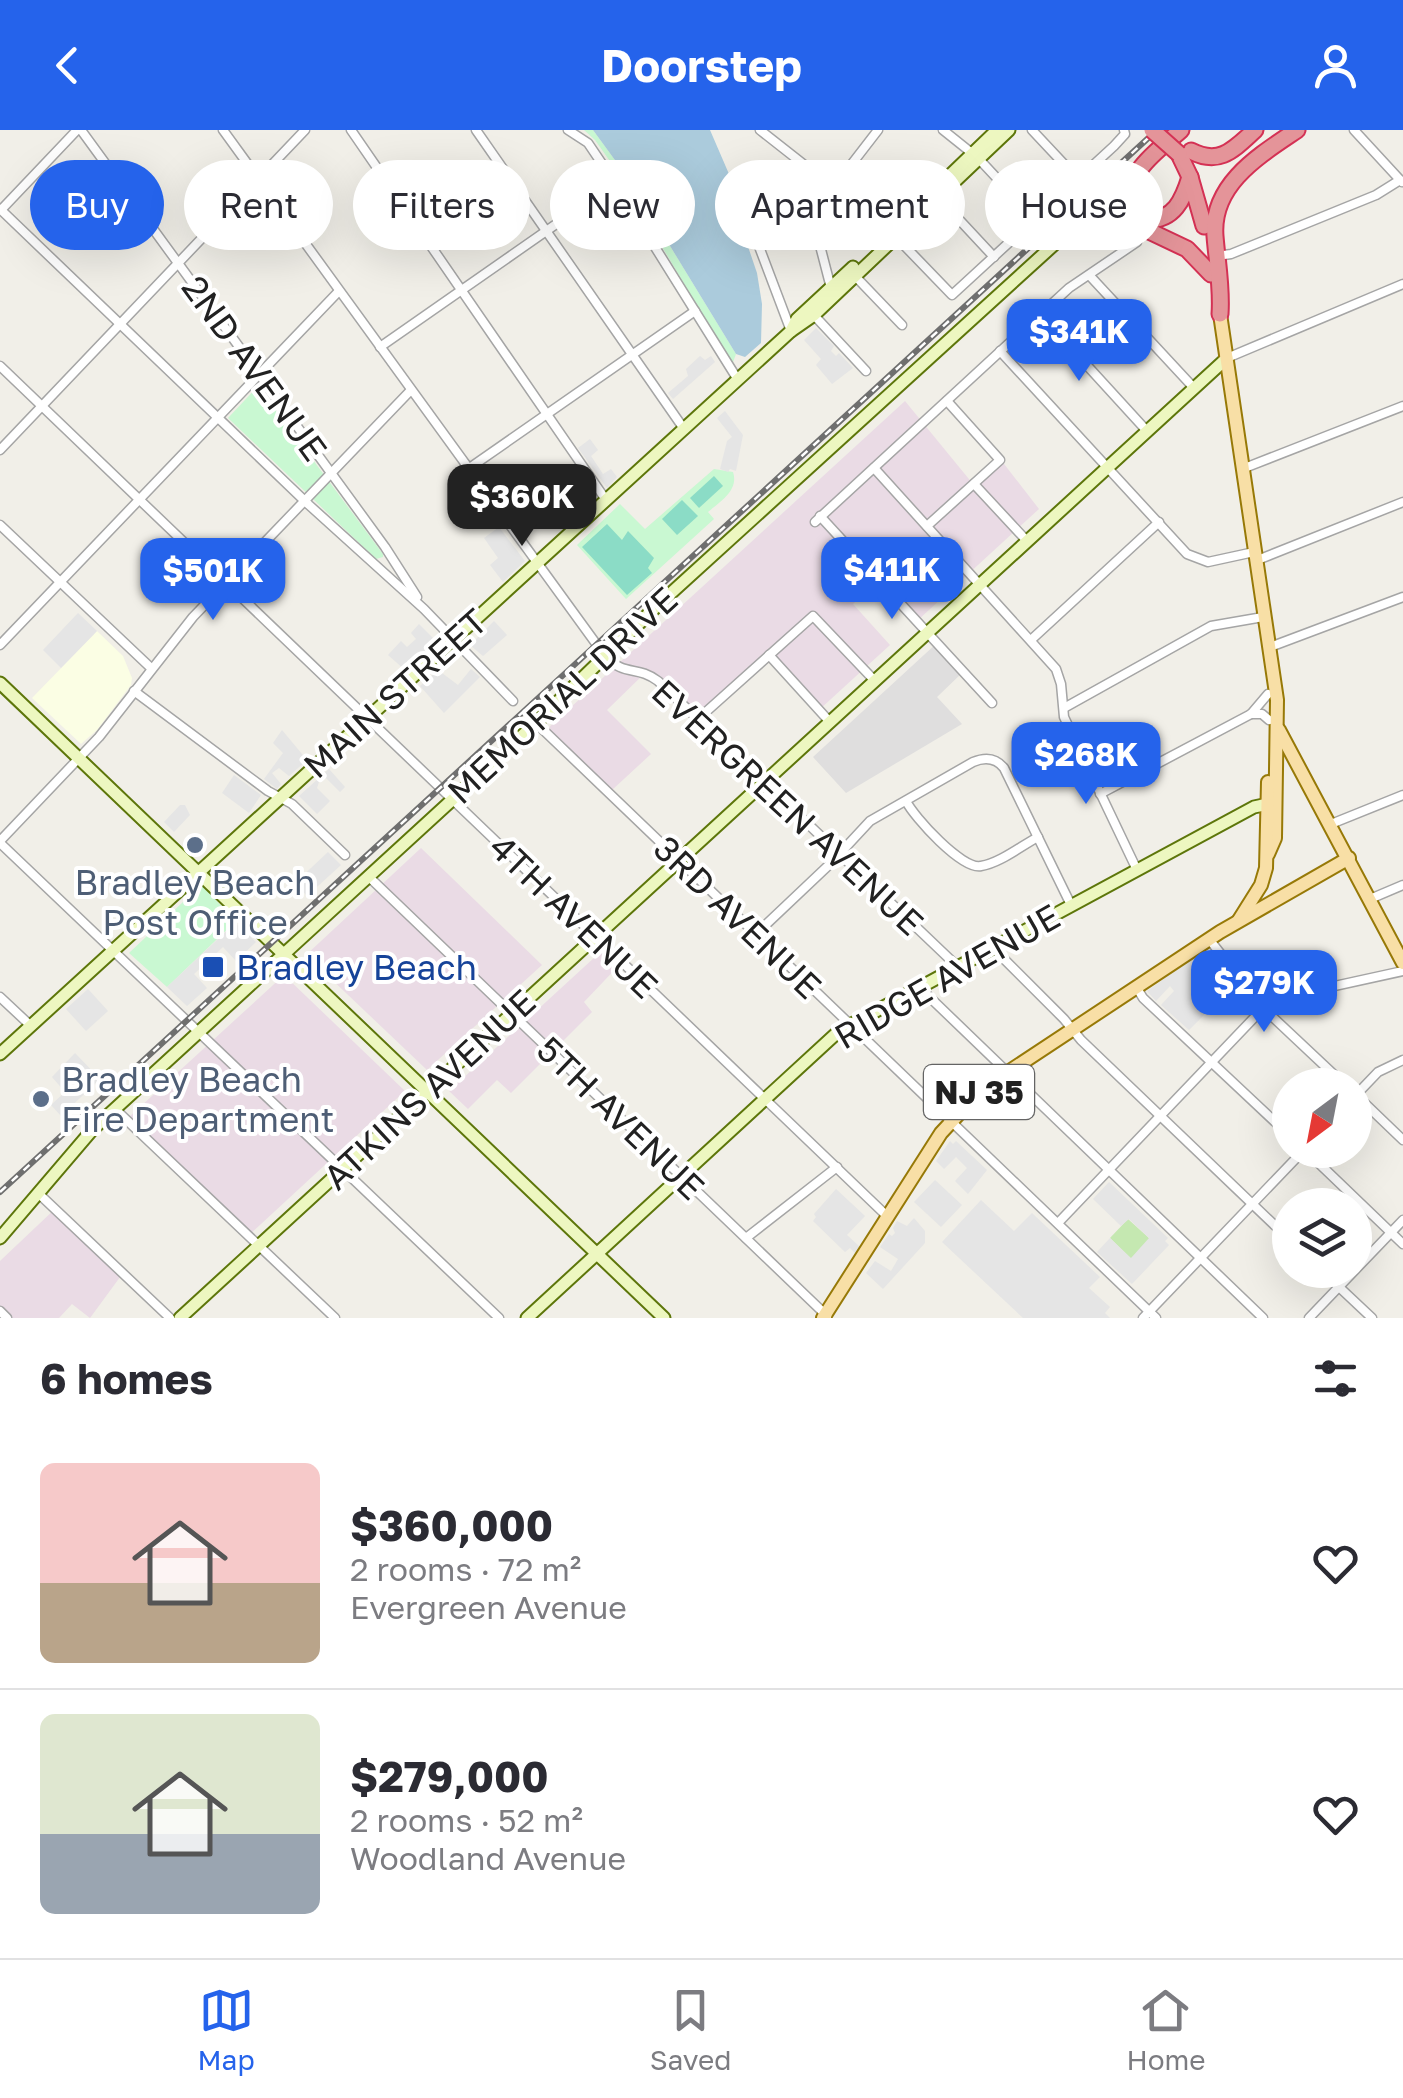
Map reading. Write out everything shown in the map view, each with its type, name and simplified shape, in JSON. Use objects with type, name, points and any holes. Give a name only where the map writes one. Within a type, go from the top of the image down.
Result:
[{"type":"highway","points":[[1152,130],[1185,153],[1218,158],[1230,153],[1250,133]]},
{"type":"highway","points":[[1163,130],[1185,153],[1204,226],[1220,314]]},
{"type":"highway","points":[[1147,160],[1181,130]]},
{"type":"highway","points":[[1204,226],[1213,193],[1226,173],[1278,130]]},
{"type":"highway","points":[[1220,314],[1216,216],[1228,188],[1249,164],[1298,130]]},
{"type":"highway","points":[[1163,218],[1174,211],[1190,177]]},
{"type":"highway","points":[[1163,237],[1188,249],[1211,274]]},
{"type":"main road","points":[[1220,314],[1272,697],[1296,758]]},
{"type":"main road","points":[[1263,617],[1270,647],[1273,724],[1296,758],[1403,962]]},
{"type":"main road","name":"NJ 35","points":[[1268,854],[1273,724]]},
{"type":"main road","name":"NJ 35","points":[[826,1317],[951,1121],[981,1090],[1238,922],[1261,884],[1275,838],[1273,724]]},
{"type":"main road","points":[[1238,922],[1349,858]]},
{"type":"main road","points":[[1261,884],[1282,898]]},
{"type":"street","points":[[79,130],[0,209],[304,501],[424,609],[514,701]]},
{"type":"street","name":"2ND AVENUE","points":[[79,130],[385,547],[424,609]]},
{"type":"street","points":[[223,130],[244,160]]},
{"type":"street","points":[[276,160],[305,130]]},
{"type":"street","points":[[351,130],[606,500]]},
{"type":"street","points":[[476,130],[684,429]]},
{"type":"street","points":[[568,130],[588,142],[600,160]]},
{"type":"street","points":[[760,130],[797,159],[831,288]]},
{"type":"street","points":[[855,160],[878,130]]},
{"type":"street","points":[[943,130],[985,166]]},
{"type":"street","name":"MAIN STREET","points":[[965,168],[997,130]]},
{"type":"street","name":"MAIN STREET","points":[[965,166],[1009,130]]},
{"type":"street","points":[[1032,130],[1060,160]]},
{"type":"street","points":[[1217,256],[1376,195],[1401,181],[1354,130]]},
{"type":"street","points":[[1097,160],[1125,131]]},
{"type":"street","points":[[965,226],[994,257]]},
{"type":"street","points":[[380,347],[550,228]]},
{"type":"street","points":[[0,450],[190,250]]},
{"type":"street","points":[[310,250],[605,656]]},
{"type":"street","points":[[657,250],[738,380]]},
{"type":"street","points":[[761,250],[790,331]]},
{"type":"street","name":"MAIN STREET","points":[[811,312],[831,288],[875,250]]},
{"type":"street","name":"MAIN STREET","points":[[0,1054],[879,250]]},
{"type":"street","points":[[908,250],[952,295],[1002,250]]},
{"type":"street","name":"MEMORIAL DRIVE","points":[[0,1238],[76,1146],[197,1028],[284,954],[536,723],[1046,250]]},
{"type":"street","points":[[992,703],[818,519],[1069,288],[1126,250]]},
{"type":"street","points":[[855,276],[902,325]]},
{"type":"street","points":[[1090,276],[1193,387]]},
{"type":"street","points":[[1227,358],[1403,284]]},
{"type":"street","points":[[0,645],[339,290]]},
{"type":"street","points":[[468,469],[695,310]]},
{"type":"street","points":[[811,312],[866,371]]},
{"type":"street","points":[[1040,314],[1146,430]]},
{"type":"street","points":[[1000,351],[1187,554],[1199,561],[1254,556],[1403,502]]},
{"type":"street","name":"ATKINS AVENUE","points":[[180,1318],[1227,358]]},
{"type":"street","name":"4TH AVENUE","points":[[0,366],[888,1217]]},
{"type":"street","points":[[411,390],[226,583],[79,758],[0,842],[499,1318]]},
{"type":"street","points":[[927,526],[1000,460],[947,401]]},
{"type":"street","points":[[1242,469],[1403,406]]},
{"type":"street","points":[[874,468],[1032,639],[1059,676],[1069,727],[1137,870]]},
{"type":"street","points":[[974,484],[1026,540]]},
{"type":"street","points":[[1032,639],[1158,522]]},
{"type":"street","points":[[0,524],[151,668]]},
{"type":"street","points":[[1270,647],[1402,600]]},
{"type":"street","points":[[698,719],[813,616],[874,680]]},
{"type":"street","points":[[1064,708],[1211,626],[1263,617]]},
{"type":"street","points":[[769,655],[830,721]]},
{"type":"street","name":"EVERGREEN AVENUE","points":[[605,656],[617,668],[652,676],[958,967]]},
{"type":"street","points":[[0,682],[664,1318]]},
{"type":"street","points":[[134,691],[292,804],[345,855]]},
{"type":"street","points":[[1100,794],[1251,714],[1272,697]]},
{"type":"street","points":[[1251,714],[1262,714],[1273,724]]},
{"type":"street","name":"3RD AVENUE","points":[[536,723],[1150,1316]]},
{"type":"street","points":[[756,934],[870,821],[973,762],[991,759],[1004,768],[1071,905]]},
{"type":"street","points":[[1331,824],[1403,795]]},
{"type":"street","points":[[906,801],[912,812],[960,859],[973,866],[985,866],[1038,837]]},
{"type":"street","name":"RIDGE AVENUE","points":[[526,1318],[839,1031],[1254,807],[1268,804]]},
{"type":"street","name":"5TH AVENUE","points":[[368,876],[826,1317]]},
{"type":"street","points":[[1370,899],[1403,885]]},
{"type":"street","points":[[1209,939],[1263,1008],[1327,1068]]},
{"type":"street","points":[[993,948],[1272,1223]]},
{"type":"street","points":[[1058,1223],[1271,1000],[1403,971]]},
{"type":"street","name":"EVERGREEN AVENUE","points":[[919,987],[1263,1318]]},
{"type":"street","points":[[1137,988],[1272,1119]]},
{"type":"street","points":[[0,997],[31,1026]]},
{"type":"street","points":[[1372,1078],[1403,1060]]},
{"type":"street","points":[[115,1109],[334,1318]]},
{"type":"street","points":[[1372,1111],[1403,1140]]},
{"type":"street","points":[[746,1238],[837,1167]]},
{"type":"street","points":[[1150,1316],[1287,1168]]},
{"type":"street","points":[[1323,1168],[1403,1244]]},
{"type":"street","points":[[38,1193],[170,1318]]},
{"type":"street","points":[[1372,1252],[1403,1220]]},
{"type":"street","points":[[1309,1318],[1338,1288]]},
{"type":"street","points":[[1340,1288],[1372,1318]]},
{"type":"street","points":[[0,1311],[7,1318]]},
{"type":"shaded area","points":[[816,328],[834,346],[831,351],[836,356],[839,353],[853,368],[832,384],[816,365],[821,359],[804,340]]},
{"type":"shaded area","points":[[700,356],[705,360],[711,356],[715,362],[673,399],[668,393],[688,376],[686,369]]},
{"type":"shaded area","points":[[905,401],[973,484],[1001,460],[1039,509],[917,621],[879,580],[853,604],[890,645],[819,710],[768,651],[697,714],[646,672],[607,710],[651,754],[611,791],[547,729]]},
{"type":"shaded area","points":[[725,411],[743,435],[736,471],[728,472],[720,469],[727,441],[732,437],[717,418]]},
{"type":"shaded area","points":[[590,439],[598,450],[591,456],[603,474],[611,469],[617,477],[607,488],[578,448]]},
{"type":"shaded area","points":[[546,481],[572,518],[562,527],[546,504],[524,519],[520,515],[514,518],[502,501],[510,494],[518,499],[533,488],[543,501],[548,497],[540,485]]},
{"type":"shaded area","points":[[499,527],[525,561],[503,582],[490,565],[498,558],[484,538]]},
{"type":"shaded area","points":[[78,613],[97,631],[61,668],[43,650]]},
{"type":"shaded area","points":[[494,621],[507,635],[483,656],[470,645]]},
{"type":"shaded area","points":[[419,624],[437,642],[405,670],[388,655],[401,641],[407,647],[416,639],[411,633]]},
{"type":"shaded area","points":[[97,631],[123,656],[132,678],[131,685],[97,730],[81,744],[32,698]]},
{"type":"shaded area","points":[[937,643],[963,672],[937,697],[962,724],[846,793],[813,757]]},
{"type":"shaded area","points":[[471,669],[480,677],[444,713],[420,686],[438,670],[458,685]]},
{"type":"shaded area","points":[[282,730],[307,760],[289,776],[279,768],[272,773],[281,784],[277,789],[264,779],[283,753],[273,743]]},
{"type":"shaded area","points":[[329,769],[345,787],[340,792],[326,778],[319,782],[317,788],[330,801],[317,814],[299,796]]},
{"type":"shaded area","points":[[234,775],[261,795],[249,813],[222,793]]},
{"type":"shaded area","points":[[180,805],[185,805],[190,815],[174,832],[164,822]]},
{"type":"shaded area","points":[[421,848],[542,965],[427,1070],[306,955]]},
{"type":"shaded area","points":[[328,852],[341,865],[307,896],[295,883]]},
{"type":"shaded area","points":[[235,923],[256,942],[236,961],[223,947],[194,974],[207,988],[187,1006],[167,987]]},
{"type":"shaded area","points":[[608,945],[624,960],[584,1002],[592,1012],[511,1093],[497,1080],[468,1109],[449,1091]]},
{"type":"shaded area","points":[[1206,949],[1224,967],[1212,975],[1215,980],[1195,995],[1209,1010],[1189,1030],[1161,1005],[1174,991],[1170,986],[1156,1001],[1147,991]]},
{"type":"shaded area","points":[[284,975],[405,1091],[249,1235],[128,1118]]},
{"type":"shaded area","points":[[88,989],[108,1011],[86,1031],[66,1009]]},
{"type":"shaded area","points":[[75,1053],[100,1079],[61,1116],[51,1105],[65,1092],[52,1077]]},
{"type":"shaded area","points":[[950,1141],[956,1141],[987,1170],[968,1194],[955,1181],[967,1168],[956,1157],[944,1169],[936,1161]]},
{"type":"shaded area","points":[[935,1180],[962,1205],[941,1227],[914,1202]]},
{"type":"shaded area","points":[[1109,1182],[1168,1238],[1165,1241],[1169,1245],[1132,1284],[1097,1252],[1110,1238],[1131,1258],[1149,1238],[1129,1219],[1121,1226],[1093,1199]]},
{"type":"shaded area","points":[[836,1189],[865,1216],[847,1235],[860,1247],[855,1253],[850,1248],[845,1252],[813,1221],[814,1214]]},
{"type":"shaded area","points":[[981,1200],[1014,1231],[1032,1213],[1100,1277],[1089,1288],[1110,1307],[1105,1313],[1110,1318],[1023,1318],[942,1242]]},
{"type":"shaded area","points":[[56,1208],[123,1273],[90,1318],[72,1304],[59,1318],[0,1318],[0,1261]]},
{"type":"shaded area","points":[[914,1218],[925,1231],[925,1243],[883,1289],[866,1273],[875,1261],[891,1271],[898,1259],[880,1247],[889,1234],[895,1233],[897,1221],[907,1226]]},
{"type":"green space","points":[[584,130],[593,130],[615,160],[609,160]]},
{"type":"green space","points":[[664,250],[673,250],[736,354],[732,365]]},
{"type":"green space","points":[[258,386],[383,557],[376,559],[228,418]]},
{"type":"green space","points":[[714,469],[733,472],[734,478],[728,495],[708,512],[714,519],[626,599],[577,545],[620,504],[645,529]]},
{"type":"green space","points":[[714,476],[723,486],[699,508],[690,498]]},
{"type":"green space","points":[[682,500],[698,516],[677,535],[662,519]]},
{"type":"green space","points":[[607,524],[622,540],[628,531],[654,558],[648,568],[652,573],[627,595],[582,547]]},
{"type":"green space","points":[[201,885],[236,921],[167,987],[129,953]]},
{"type":"green space","points":[[1128,1219],[1150,1239],[1131,1259],[1110,1238]]},
{"type":"water","points":[[593,130],[710,130],[723,160],[715,160],[715,250],[749,250],[762,304],[761,343],[745,357],[736,354],[673,250],[695,250],[695,160],[615,160]]},
{"type":"railway","points":[[0,1192],[1157,130]]},
{"type":"place","name":"Bradley Beach Post Office","points":[[195,845]]},
{"type":"place","name":"Bradley Beach","points":[[213,967]]},
{"type":"place","name":"Bradley Beach Fire Department","points":[[41,1099]]}]
